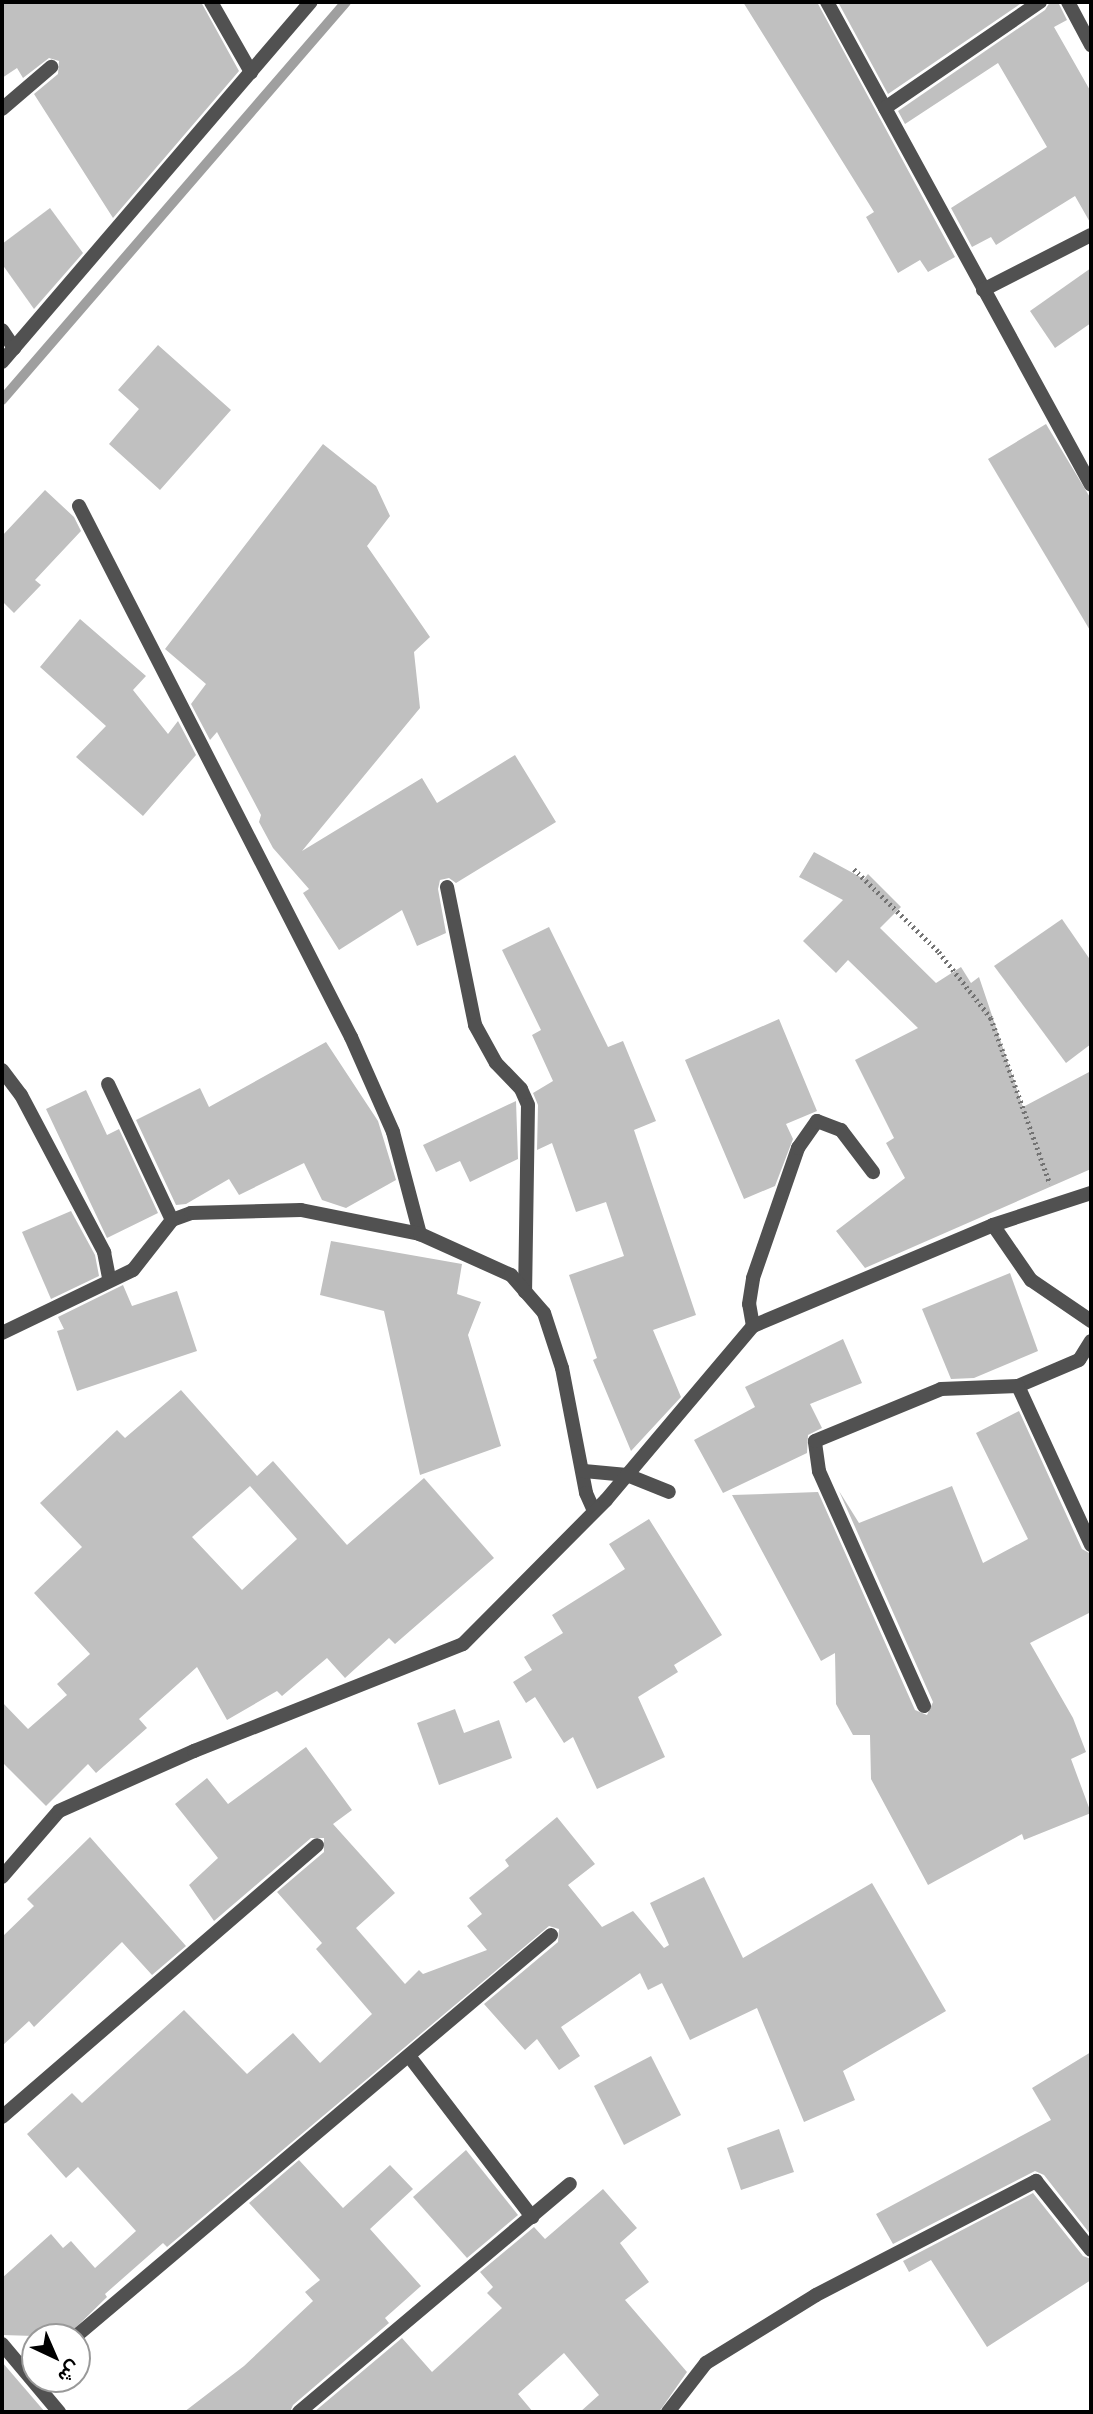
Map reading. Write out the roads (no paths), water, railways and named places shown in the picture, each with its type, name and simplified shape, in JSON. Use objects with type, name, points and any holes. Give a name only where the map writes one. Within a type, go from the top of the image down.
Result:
[{"type":"street","points":[[211,2],[251,72]]},
{"type":"street","points":[[2,362],[311,2]]},
{"type":"street","points":[[827,2],[1091,485]]},
{"type":"street","points":[[885,108],[1040,2]]},
{"type":"street","points":[[1068,2],[1091,45]]},
{"type":"street","points":[[2,108],[51,66]]},
{"type":"street","points":[[983,290],[1091,235]]},
{"type":"street","points":[[2,330],[14,348]]},
{"type":"street","points":[[79,506],[351,1037],[393,1132],[420,1234]]},
{"type":"street","points":[[447,887],[475,1025],[496,1063],[521,1089],[528,1105],[525,1292]]},
{"type":"street","points":[[2,1070],[21,1095],[104,1252],[109,1278]]},
{"type":"street","points":[[108,1084],[172,1220]]},
{"type":"street","points":[[753,1326],[749,1304],[753,1278],[798,1148],[817,1121],[841,1130],[873,1172]]},
{"type":"street","points":[[2,1877],[59,1811],[194,1751],[463,1644],[627,1475],[753,1326],[993,1225],[1091,1193]]},
{"type":"street","points":[[2,1333],[109,1278],[133,1270],[172,1220],[191,1213],[301,1210],[420,1234],[511,1275],[544,1313],[562,1368],[594,1511]]},
{"type":"street","points":[[993,1225],[1031,1280],[1091,1321]]},
{"type":"street","points":[[924,1706],[819,1471],[815,1441],[941,1389],[1018,1386],[1079,1360],[1091,1341]]},
{"type":"street","points":[[1018,1386],[1091,1545]]},
{"type":"street","points":[[584,1471],[627,1475],[669,1492]]},
{"type":"street","points":[[2,2116],[317,1845]]},
{"type":"street","points":[[91,2324],[551,1934]]},
{"type":"street","points":[[409,2056],[532,2217]]},
{"type":"street","points":[[668,2412],[706,2363],[816,2295],[1036,2181],[1091,2250]]},
{"type":"street","points":[[299,2412],[570,2185]]},
{"type":"street","points":[[2,2344],[21,2362]]},
{"type":"street","points":[[46,2393],[59,2412]]},
{"type":"waterway","points":[[2,400],[346,2]]}]
